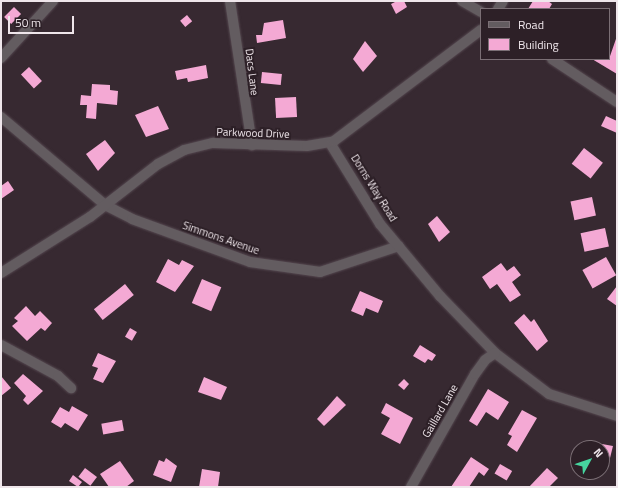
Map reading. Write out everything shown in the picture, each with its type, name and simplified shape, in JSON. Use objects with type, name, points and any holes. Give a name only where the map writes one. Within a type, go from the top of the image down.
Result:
[{"type":"street","points":[[1,58],[53,1]]},
{"type":"street","name":"Dacs Lane","points":[[230,1],[252,145]]},
{"type":"street","points":[[462,1],[480,11]]},
{"type":"street","name":"Parkwood Drive","points":[[1,273],[105,205],[158,164],[184,150],[213,143],[307,146],[330,143],[345,136],[480,31]]},
{"type":"street","points":[[554,60],[617,102]]},
{"type":"street","name":"Simmons Avenue","points":[[1,117],[105,205],[132,219],[250,262],[296,271],[331,270],[399,246]]},
{"type":"street","name":"Dorns Way Road","points":[[330,143],[380,224],[399,246]]},
{"type":"street","points":[[399,246],[440,296],[495,353],[549,394],[617,416]]},
{"type":"street","points":[[1,345],[58,376],[70,388]]},
{"type":"street","name":"Gaillard Lane","points":[[411,487],[475,374],[485,360],[495,353]]},
{"type":"building","points":[[397,1],[404,1],[407,7],[396,14],[391,4]]},
{"type":"building","points":[[533,1],[548,1],[552,4],[550,8],[529,8]]},
{"type":"building","points":[[14,7],[21,14],[11,24],[4,17]]},
{"type":"building","points":[[187,15],[192,21],[185,27],[180,21]]},
{"type":"building","points":[[283,20],[286,38],[257,43],[256,35],[262,35],[264,23]]},
{"type":"building","points":[[617,36],[617,74],[594,60],[610,60]]},
{"type":"building","points":[[365,41],[377,56],[363,72],[353,59]]},
{"type":"building","points":[[206,65],[208,78],[188,82],[187,78],[177,80],[175,71]]},
{"type":"building","points":[[29,67],[42,81],[34,88],[21,75]]},
{"type":"building","points":[[262,72],[282,74],[281,85],[261,83]]},
{"type":"building","points":[[92,84],[110,85],[110,90],[118,91],[117,105],[97,103],[96,119],[86,118],[87,105],[80,105],[81,95],[91,96]]},
{"type":"building","points":[[296,97],[297,117],[276,118],[275,98]]},
{"type":"building","points":[[158,106],[169,129],[146,137],[135,115]]},
{"type":"building","points":[[606,116],[617,121],[617,133],[601,126]]},
{"type":"building","points":[[105,140],[115,153],[98,171],[86,154]]},
{"type":"building","points":[[584,148],[603,163],[591,179],[572,164]]},
{"type":"building","points":[[8,181],[14,190],[1,199],[1,186]]},
{"type":"building","points":[[592,197],[596,216],[574,220],[570,202]]},
{"type":"building","points":[[437,216],[450,232],[439,242],[428,224]]},
{"type":"building","points":[[605,228],[609,247],[584,252],[581,233]]},
{"type":"building","points":[[606,257],[616,275],[593,288],[582,270]]},
{"type":"building","points":[[168,259],[179,265],[182,260],[194,266],[175,292],[156,282]]},
{"type":"building","points":[[501,263],[507,271],[514,266],[521,275],[512,282],[521,295],[510,302],[497,284],[490,289],[482,277]]},
{"type":"building","points":[[202,279],[221,287],[211,311],[192,303]]},
{"type":"building","points":[[125,284],[134,295],[103,320],[94,309]]},
{"type":"building","points":[[617,286],[617,306],[607,299]]},
{"type":"building","points":[[360,291],[383,301],[378,313],[366,308],[363,316],[351,311]]},
{"type":"building","points":[[26,306],[35,316],[40,311],[52,323],[45,331],[41,328],[27,341],[12,326],[18,321],[14,318]]},
{"type":"building","points":[[524,314],[531,322],[534,319],[548,341],[537,351],[514,323]]},
{"type":"building","points":[[130,328],[137,332],[132,341],[125,337]]},
{"type":"building","points":[[420,345],[436,355],[432,361],[428,359],[425,363],[413,356]]},
{"type":"building","points":[[98,353],[116,361],[103,383],[93,379],[98,368],[92,366]]},
{"type":"building","points":[[23,374],[43,391],[28,405],[23,400],[26,396],[14,383]]},
{"type":"building","points":[[1,376],[11,388],[1,396]]},
{"type":"building","points":[[204,377],[227,387],[221,400],[198,392]]},
{"type":"building","points":[[404,379],[409,384],[404,390],[398,385]]},
{"type":"building","points":[[488,389],[509,402],[498,420],[486,412],[477,426],[469,421]]},
{"type":"building","points":[[337,396],[346,405],[324,426],[317,419]]},
{"type":"building","points":[[386,403],[413,418],[400,444],[381,434],[390,418],[381,413]]},
{"type":"building","points":[[72,406],[88,415],[78,431],[65,423],[61,428],[51,422],[60,407],[69,412]]},
{"type":"building","points":[[522,410],[537,418],[517,452],[507,445],[512,436],[508,434]]},
{"type":"building","points":[[122,420],[124,431],[103,434],[101,424]]},
{"type":"building","points":[[610,445],[613,446],[610,458]]},
{"type":"building","points":[[471,457],[489,469],[484,476],[479,472],[469,487],[451,487]]},
{"type":"building","points":[[166,458],[177,466],[171,482],[153,475],[159,460],[164,462]]},
{"type":"building","points":[[120,461],[134,481],[126,487],[109,487],[100,474]]},
{"type":"building","points":[[500,464],[512,471],[507,481],[494,474]]},
{"type":"building","points":[[85,468],[97,477],[90,486],[78,477]]},
{"type":"building","points":[[547,468],[558,478],[550,486],[529,487]]},
{"type":"building","points":[[202,469],[220,472],[218,487],[199,487]]},
{"type":"building","points":[[73,475],[82,482],[78,487],[69,481]]}]
